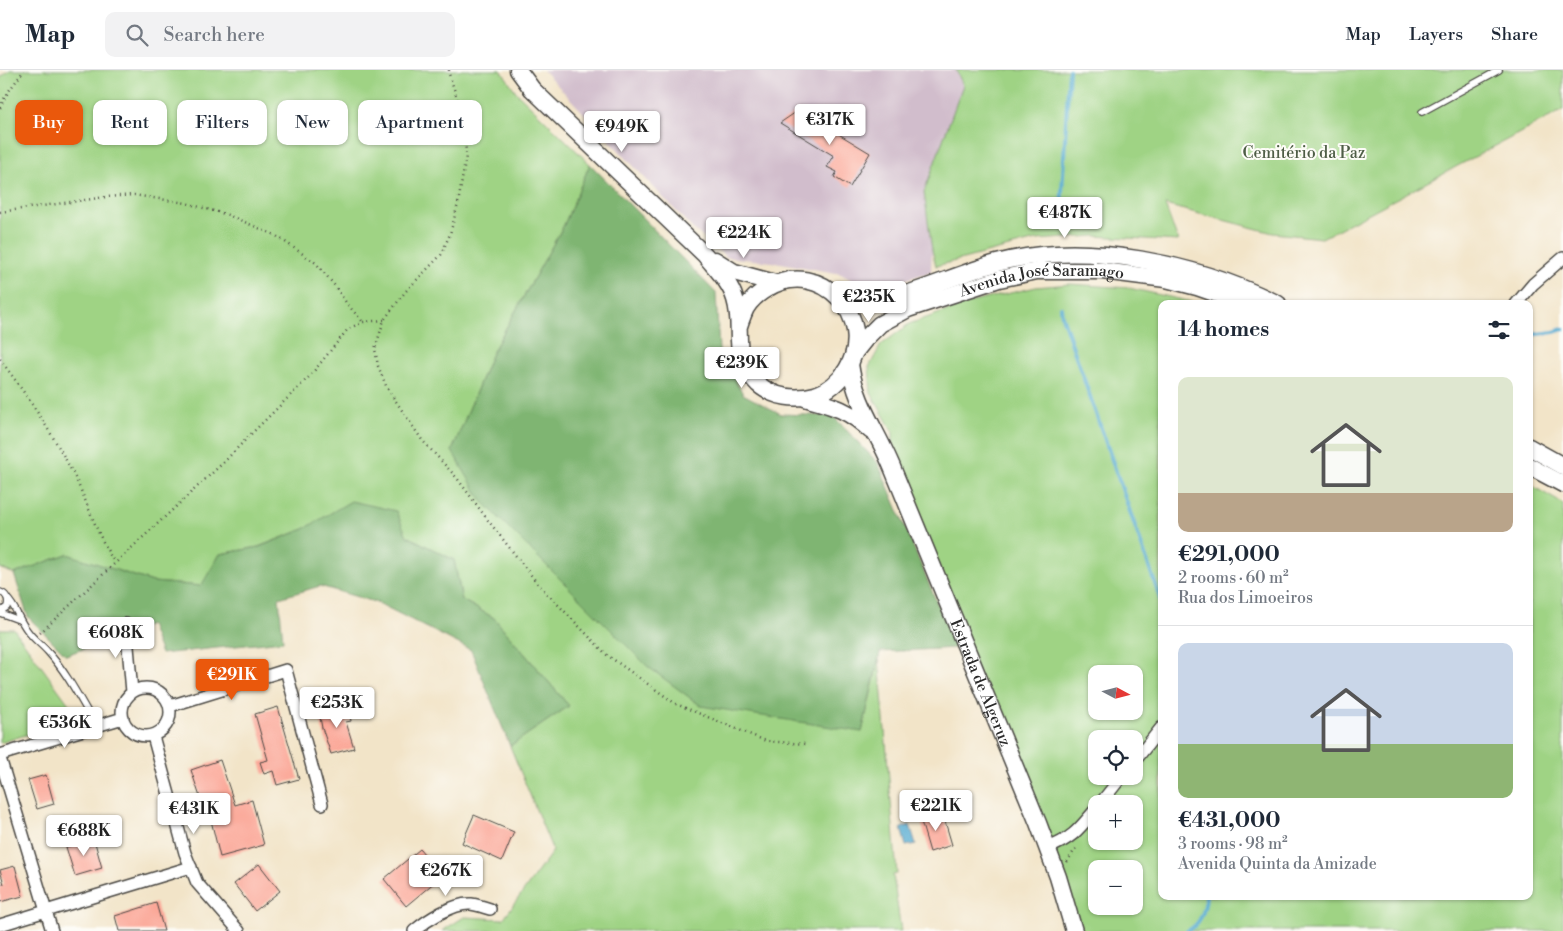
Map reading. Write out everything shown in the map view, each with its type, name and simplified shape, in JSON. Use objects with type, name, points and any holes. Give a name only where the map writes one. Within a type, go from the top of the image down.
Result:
[{"type":"main road","name":"Estrada de Algeruz","points":[[518,70],[532,88],[705,255],[732,290],[736,300],[739,326],[738,342],[741,358],[748,373],[759,385],[773,393],[789,398],[805,398],[836,406],[850,413],[878,437]]},
{"type":"main road","name":"Avenida José Saramago","points":[[843,301],[884,300],[1000,262],[1035,256],[1076,254],[1117,256],[1166,264],[1226,282],[1270,300]]},
{"type":"main road","name":"Estrada de Algeruz","points":[[705,255],[734,272],[775,283]]},
{"type":"main road","name":"Avenida José Saramago","points":[[852,359],[866,338],[880,324],[908,309],[999,279],[1038,271],[1102,272],[1166,279],[1205,289],[1235,300]]},
{"type":"main road","name":"Estrada de Algeruz","points":[[739,326],[746,308],[758,293],[775,283],[793,279],[812,281],[829,289],[843,301],[852,317],[856,335],[852,359],[856,394],[893,469],[1048,848],[1074,931]]},
{"type":"main road","name":"Estrada de Algeruz","points":[[805,398],[819,394],[832,386],[842,376],[852,359]]},
{"type":"main road","points":[[1533,449],[1563,466]]},
{"type":"main road","points":[[1533,468],[1563,484]]},
{"type":"street","points":[[1519,300],[1533,284],[1563,258]]},
{"type":"street","points":[[126,624],[132,692]]},
{"type":"street","points":[[170,706],[286,670],[322,804]]},
{"type":"street","points":[[140,688],[150,688],[159,691],[166,697],[170,706],[171,716],[168,725],[161,732],[153,736],[143,737],[134,733],[127,727],[123,718],[122,709],[125,700],[132,692],[140,688]]},
{"type":"street","points":[[52,931],[0,757],[123,718]]},
{"type":"street","points":[[1143,751],[1158,732]]},
{"type":"street","points":[[153,736],[185,854],[197,883],[239,931]]},
{"type":"street","points":[[1107,795],[1115,785]]},
{"type":"street","points":[[1048,848],[1064,842],[1072,836],[1088,817]]},
{"type":"street","points":[[0,925],[191,867]]},
{"type":"street","points":[[414,931],[434,916],[453,908],[469,904],[490,909]]},
{"type":"lane","points":[[1422,112],[1499,70]]},
{"type":"lane","points":[[0,592],[13,604],[19,620],[65,674],[96,726]]},
{"type":"lane","points":[[7,598],[7,606],[0,612],[19,620]]},
{"type":"path","points":[[0,108],[10,87],[19,79],[24,70]]},
{"type":"path","points":[[449,70],[462,113],[465,131],[466,156],[458,204],[450,234],[441,255],[406,291],[384,320],[376,349],[378,366],[388,388],[422,440],[457,478],[538,584],[607,655],[676,704],[766,741],[805,744]]},
{"type":"path","points":[[0,212],[106,197],[134,195],[186,203],[228,214],[275,235],[316,263],[363,322]]},
{"type":"path","points":[[34,638],[190,496],[310,376],[348,329],[363,322],[384,320]]},
{"type":"path","points":[[0,359],[29,399],[62,453],[80,488],[104,546],[115,563]]},
{"type":"shaded area","points":[[543,70],[957,70],[963,85],[924,192],[932,250],[931,272],[869,290],[841,274],[781,263],[726,257],[692,228]]},
{"type":"green space","points":[[10,70],[501,70],[517,93],[590,164],[564,225],[492,353],[452,451],[862,732],[879,659],[897,874],[893,875],[901,931],[442,931],[464,917],[503,919],[553,851],[510,746],[569,706],[494,618],[462,600],[454,560],[407,536],[304,529],[258,547],[220,554],[202,586],[153,582],[67,554],[14,574],[0,568],[0,78]]},
{"type":"green space","name":"Cemitério da Paz","points":[[956,70],[1563,70],[1563,110],[1322,238],[1273,233],[1165,205],[1178,241],[1095,236],[1036,240],[936,266],[924,192],[963,85]]},
{"type":"green space","points":[[590,164],[716,293],[719,350],[743,394],[781,414],[833,416],[878,463],[956,648],[880,652],[862,732],[701,706],[647,666],[482,501],[452,451],[492,353],[564,225]]},
{"type":"green space","points":[[1070,284],[1129,288],[1183,300],[1158,300],[1158,900],[1533,900],[1533,486],[1563,504],[1563,931],[1077,931],[893,455],[893,432],[871,393],[869,367],[881,345],[909,324],[972,302],[1036,287]]},
{"type":"green space","points":[[351,501],[396,511],[407,536],[454,560],[462,600],[494,618],[569,706],[510,746],[471,650],[378,603],[320,586],[279,598],[283,641],[161,654],[150,625],[66,655],[28,617],[14,574],[67,554],[153,582],[201,586],[220,554],[259,547],[304,529]]},
{"type":"green space","points":[[0,629],[14,629],[79,718],[0,743]]},
{"type":"water","points":[[910,825],[916,844],[906,846],[901,828]]},
{"type":"building","points":[[799,110],[870,153],[850,187],[834,177],[837,172],[827,167],[834,156],[780,123]]},
{"type":"building","points":[[342,706],[344,712],[349,711],[351,721],[346,722],[354,748],[331,754],[322,728],[319,712]]},
{"type":"building","points":[[278,707],[299,779],[277,785],[273,771],[264,774],[260,762],[268,760],[255,714]]},
{"type":"building","points":[[220,760],[235,805],[252,800],[264,845],[220,857],[207,804],[203,806],[191,770]]},
{"type":"building","points":[[46,775],[54,804],[37,809],[28,780]]},
{"type":"building","points":[[942,811],[952,845],[930,852],[920,818]]},
{"type":"building","points":[[474,815],[514,832],[502,861],[462,843]]},
{"type":"building","points":[[94,839],[102,868],[75,876],[66,847]]},
{"type":"building","points":[[420,849],[442,876],[406,906],[384,879]]},
{"type":"building","points":[[259,864],[280,891],[255,911],[234,884]]},
{"type":"building","points":[[15,866],[23,896],[0,902],[0,885],[4,884],[0,870]]},
{"type":"building","points":[[156,903],[164,931],[119,931],[115,916]]},
{"type":"waterway","points":[[1060,227],[1069,70]]},
{"type":"waterway","points":[[1061,307],[1062,316],[1158,592]]},
{"type":"waterway","points":[[1533,335],[1563,329]]},
{"type":"waterway","points":[[1187,931],[1199,921],[1205,907],[1206,900]]}]
